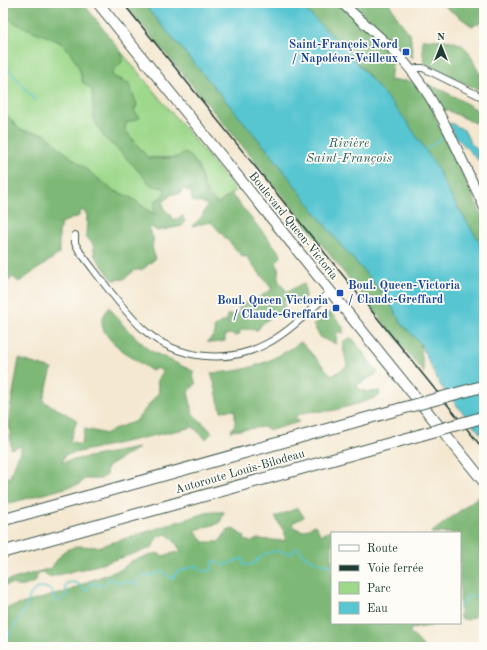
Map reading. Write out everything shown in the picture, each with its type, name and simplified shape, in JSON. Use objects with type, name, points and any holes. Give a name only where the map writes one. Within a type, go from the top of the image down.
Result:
[{"type":"highway","name":"Autoroute Louis-Bilodeau","points":[[3,520],[484,386]]},
{"type":"highway","name":"Autoroute Louis-Bilodeau","points":[[3,552],[484,417]]},
{"type":"main road","name":"Boulevard Queen-Victoria","points":[[98,3],[484,482]]},
{"type":"street","points":[[342,3],[391,48],[412,70],[427,92],[483,202]]},
{"type":"street","points":[[412,70],[416,68],[423,68],[484,98]]},
{"type":"street","points":[[75,235],[75,243],[80,252],[137,323],[161,342],[179,350],[194,354],[229,356],[258,348],[276,338],[330,292]]},
{"type":"green space","points":[[3,3],[9,18],[59,42],[70,52],[79,67],[83,83],[92,90],[94,120],[104,137],[125,156],[151,185],[164,188],[165,191],[163,196],[156,200],[155,215],[130,197],[112,190],[61,149],[45,134],[20,130],[3,110]]},
{"type":"green space","points":[[4,3],[83,3],[123,56],[122,62],[112,72],[113,77],[129,83],[137,105],[134,111],[140,118],[126,123],[125,130],[148,158],[171,158],[180,156],[183,153],[192,158],[196,162],[205,190],[210,197],[218,204],[231,194],[280,253],[281,257],[276,262],[278,267],[278,279],[283,286],[288,292],[301,284],[304,284],[306,296],[296,303],[292,299],[287,298],[284,302],[285,309],[263,323],[258,330],[243,329],[240,331],[239,335],[225,335],[225,341],[213,343],[207,342],[215,334],[214,328],[221,322],[227,322],[227,315],[240,314],[238,309],[250,300],[257,299],[272,289],[246,256],[243,257],[211,222],[192,226],[201,218],[207,206],[204,203],[192,201],[191,192],[183,189],[180,194],[172,194],[163,203],[165,210],[172,216],[172,221],[183,216],[185,222],[182,226],[157,231],[151,227],[149,230],[154,239],[152,246],[155,259],[142,270],[135,270],[124,279],[113,280],[95,256],[93,244],[86,237],[87,215],[84,211],[80,211],[79,216],[61,223],[59,232],[59,254],[19,282],[13,277],[3,286],[3,110],[20,130],[45,134],[61,149],[112,190],[130,197],[154,215],[155,203],[165,191],[164,188],[151,185],[125,156],[104,137],[94,120],[92,90],[83,83],[79,67],[70,52],[60,42],[14,23],[9,18]]},
{"type":"green space","points":[[124,3],[143,3],[270,153],[339,243],[385,295],[402,324],[420,343],[424,373],[262,170]]},
{"type":"green space","points":[[298,3],[389,3],[399,20],[410,34],[413,58],[385,37],[380,42],[393,57],[390,81],[417,82],[429,85],[450,94],[484,114],[484,127],[449,111],[443,110],[434,115],[484,220],[484,249],[450,195],[436,166],[369,76],[342,45]]},
{"type":"green space","points":[[440,3],[484,3],[484,22],[472,26]]},
{"type":"green space","points":[[422,40],[443,40],[462,45],[467,50],[478,70],[484,77],[484,92],[424,64]]},
{"type":"green space","points":[[118,48],[236,190],[218,204],[204,188],[201,174],[179,157],[148,158],[125,130],[125,123],[137,105],[123,80],[113,77],[112,72],[121,62],[123,57]]},
{"type":"green space","points":[[109,307],[123,325],[149,350],[195,372],[192,374],[196,384],[188,392],[193,414],[212,432],[206,439],[193,427],[65,455],[62,462],[138,448],[107,467],[106,476],[100,479],[84,479],[80,484],[3,505],[3,478],[10,477],[22,446],[11,449],[9,416],[19,359],[52,369],[43,401],[77,420],[70,441],[81,445],[85,429],[107,434],[111,430],[136,421],[159,392],[157,380],[163,372],[157,368],[152,371],[122,350],[108,337],[102,323],[104,315]]},
{"type":"green space","points":[[330,312],[343,327],[343,334],[340,331],[337,333],[336,344],[321,338],[313,325]]},
{"type":"green space","points":[[350,338],[353,339],[378,373],[357,385],[357,388],[367,392],[380,391],[379,396],[335,410],[302,413],[294,419],[299,420],[299,422],[271,430],[264,427],[231,431],[235,424],[235,410],[221,411],[211,373],[236,371],[259,365],[301,342],[332,376],[347,366],[342,342]]},
{"type":"green space","points":[[479,496],[484,501],[484,615],[474,616],[468,620],[461,618],[461,532],[432,532]]},
{"type":"green space","points":[[298,508],[304,517],[292,523],[295,528],[303,531],[315,525],[321,535],[333,529],[335,532],[331,532],[331,624],[434,624],[410,629],[410,632],[424,647],[3,647],[3,609],[69,591],[89,581],[122,569],[131,561],[157,553],[163,556],[181,551],[172,538],[166,534],[157,537],[152,548],[98,565],[49,577],[43,572],[37,575],[36,581],[24,586],[12,584],[3,586],[3,582],[51,568],[64,551],[77,546],[98,547],[209,512],[224,512],[220,523],[195,530],[204,542],[219,542],[227,531],[233,529],[245,537],[244,540],[251,542],[257,539],[285,541],[285,533],[275,517]]},
{"type":"water","name":"Rivière Saint-François","points":[[143,3],[298,3],[342,45],[405,119],[436,166],[450,195],[484,249],[484,438],[440,385],[420,343],[402,324],[385,295],[339,243],[270,153]]},
{"type":"water","points":[[451,123],[464,130],[470,142],[484,156],[484,166],[454,135],[449,124]]},
{"type":"waterway","points":[[3,63],[36,101]]},
{"type":"waterway","points":[[425,150],[446,135]]},
{"type":"waterway","points":[[3,645],[27,606],[30,595],[36,589],[43,587],[52,590],[54,600],[57,602],[67,595],[65,588],[67,583],[70,582],[78,584],[86,591],[92,583],[103,586],[109,579],[114,579],[117,583],[127,581],[138,585],[143,574],[152,576],[162,571],[172,579],[177,572],[197,565],[201,571],[211,571],[213,562],[217,561],[223,566],[243,558],[244,565],[254,564],[261,557],[271,552],[281,551],[291,554],[296,548],[298,548],[308,558],[331,566]]},
{"type":"waterway","points":[[461,606],[468,597],[474,595],[484,604]]},
{"type":"railway","points":[[123,3],[484,450]]},
{"type":"place","name":"Saint-François Nord / Napoléon-Veilleux","points":[[406,52]]},
{"type":"place","name":"Boul. Queen-Victoria / Claude-Greffard","points":[[340,293]]},
{"type":"place","name":"Boul. Queen Victoria / Claude-Greffard","points":[[336,308]]}]
